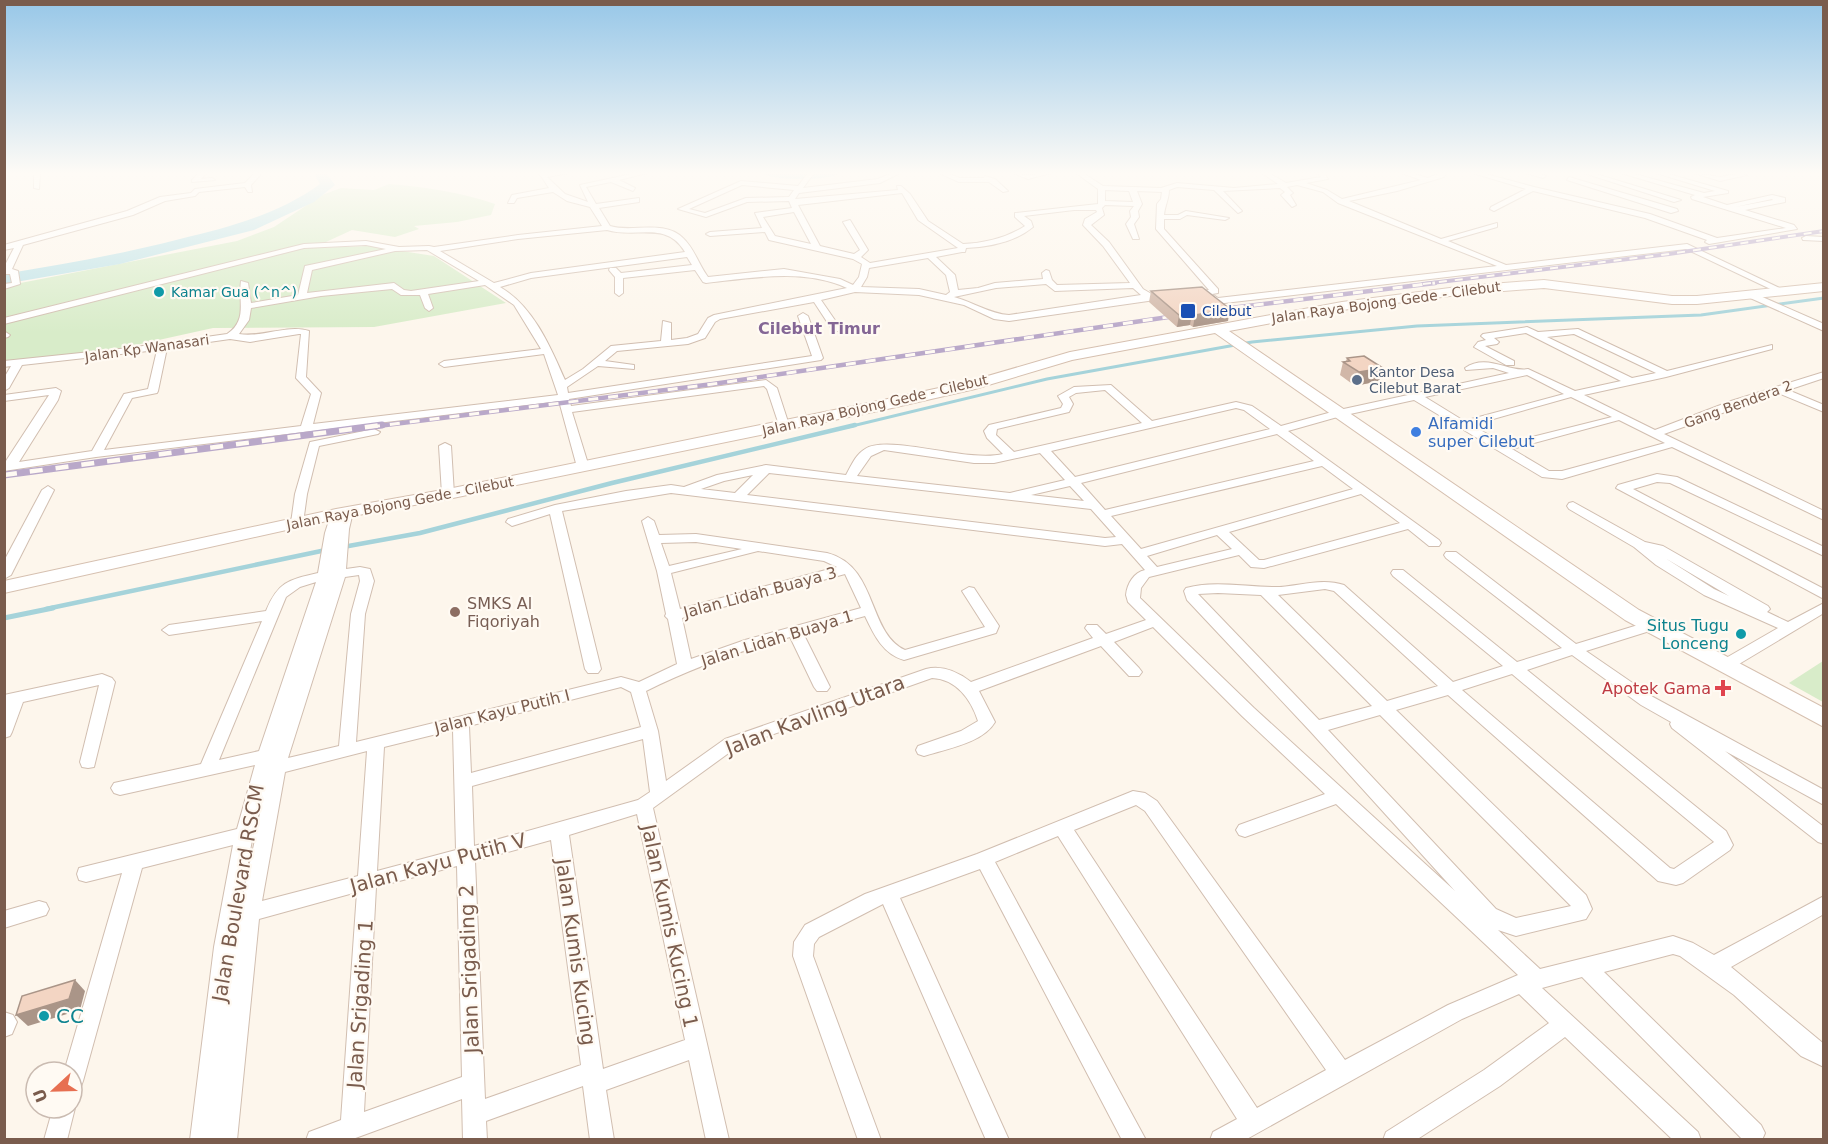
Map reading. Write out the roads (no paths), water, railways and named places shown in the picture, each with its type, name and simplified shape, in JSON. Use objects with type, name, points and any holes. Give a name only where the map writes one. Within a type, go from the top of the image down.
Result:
[{"type":"main road","name":"Jalan Raya Bojong Gede - Cilebut","points":[[4,587],[297,523],[339,521],[448,494],[970,386],[1070,356],[1342,306],[1528,284],[1565,286],[1672,300],[1756,298],[1824,287]]},
{"type":"main road","points":[[1216,328],[1604,596],[1651,626],[1824,718]]},
{"type":"street","points":[[4,248],[84,226]]},
{"type":"street","points":[[710,234],[738,226]]},
{"type":"street","points":[[762,226],[776,240],[862,259],[866,266],[863,277],[855,289]]},
{"type":"street","points":[[809,226],[817,248]]},
{"type":"street","points":[[850,226],[864,250],[856,257]]},
{"type":"street","points":[[930,226],[961,246],[997,242],[1029,226]]},
{"type":"street","points":[[1088,226],[1112,251],[1136,285],[1148,297]]},
{"type":"street","points":[[1131,226],[1136,237]]},
{"type":"street","points":[[1160,226],[1160,229],[1215,291],[1194,294]]},
{"type":"street","points":[[1403,226],[1502,265]]},
{"type":"street","points":[[1441,242],[1490,226]]},
{"type":"street","points":[[1676,226],[1717,241]]},
{"type":"street","points":[[1204,293],[1216,301],[1234,299],[1687,246],[1793,229],[1785,226]]},
{"type":"street","points":[[433,250],[518,237],[607,228],[617,231],[645,229],[671,234],[680,239],[696,267],[707,280],[778,272],[827,279],[855,289]]},
{"type":"street","points":[[1806,238],[1824,239]]},
{"type":"street","points":[[4,321],[304,246],[366,243],[399,249]]},
{"type":"street","points":[[4,286],[16,284],[8,271],[19,245]]},
{"type":"street","points":[[866,266],[962,250],[961,246]]},
{"type":"street","points":[[1687,246],[1784,292]]},
{"type":"street","points":[[302,296],[307,269],[310,267],[399,249],[429,248],[433,250],[517,303],[548,351],[563,391],[566,410],[583,467]]},
{"type":"street","points":[[244,284],[249,306],[302,296],[386,285],[397,287],[405,294],[423,293],[688,254]]},
{"type":"street","points":[[929,255],[948,270],[954,279],[951,296]]},
{"type":"street","points":[[610,266],[619,276],[619,293]]},
{"type":"street","points":[[619,276],[696,267]]},
{"type":"street","points":[[1016,273],[1025,284]]},
{"type":"street","points":[[563,391],[609,350],[621,345],[698,339],[705,332],[711,320],[717,317],[816,299],[855,289],[951,296],[1025,284],[1047,277],[1055,288],[1136,285]]},
{"type":"street","points":[[423,293],[429,308]]},
{"type":"street","points":[[951,296],[997,317],[1009,318],[1148,297],[1164,297]]},
{"type":"street","points":[[1756,298],[1824,328]]},
{"type":"street","points":[[816,299],[836,329]]},
{"type":"street","name":"Jalan Kp Wanasari","points":[[4,364],[230,336],[239,330],[249,306]]},
{"type":"street","points":[[7,467],[818,358],[803,316]]},
{"type":"street","points":[[666,323],[666,343]]},
{"type":"street","points":[[1629,381],[1527,330],[1486,336],[1494,342],[1479,345],[1524,372],[1824,516]]},
{"type":"street","points":[[230,336],[250,339],[300,331],[306,333],[301,378],[316,393],[306,428]]},
{"type":"street","points":[[1536,335],[1575,331],[1666,374]]},
{"type":"street","points":[[96,454],[128,397],[153,391],[163,346]]},
{"type":"street","points":[[1461,425],[1769,346]]},
{"type":"street","points":[[444,364],[548,351]]},
{"type":"street","points":[[4,388],[18,363]]},
{"type":"street","points":[[595,363],[630,367]]},
{"type":"street","points":[[1470,368],[1494,365],[1524,372]]},
{"type":"street","points":[[1010,497],[1280,430],[1339,413],[1524,372]]},
{"type":"street","name":"Gang Bendera 2","points":[[1653,434],[1777,389],[1824,375]]},
{"type":"street","points":[[566,410],[766,383],[772,387],[784,425]]},
{"type":"street","points":[[1011,456],[991,436],[990,431],[993,427],[1065,410],[1068,404],[1063,396],[1074,390],[1107,387],[1149,424]]},
{"type":"street","points":[[1777,389],[1824,409]]},
{"type":"street","points":[[4,398],[56,391],[53,400],[7,467]]},
{"type":"street","points":[[1571,395],[1614,420],[1739,482]]},
{"type":"street","points":[[1415,396],[1538,471],[1553,476],[1667,446]]},
{"type":"street","points":[[849,479],[867,450],[873,447],[974,460],[994,460],[1236,405],[1248,408],[1280,430],[1434,543]]},
{"type":"street","points":[[1501,448],[1614,420]]},
{"type":"street","points":[[297,523],[301,494],[314,444],[374,432]]},
{"type":"street","points":[[445,446],[448,494]]},
{"type":"street","points":[[1042,448],[1154,571]]},
{"type":"street","points":[[684,491],[721,478],[766,469],[1010,497],[1099,510],[1325,462]]},
{"type":"street","points":[[737,498],[766,469]]},
{"type":"street","points":[[1824,552],[1673,480],[1657,478],[1622,488],[1824,595]]},
{"type":"street","points":[[512,522],[555,509],[671,489],[1105,542],[1126,540]]},
{"type":"street","points":[[4,575],[11,547],[48,490]]},
{"type":"street","points":[[1138,554],[1363,490]]},
{"type":"street","points":[[1573,506],[1639,544],[1658,549],[1680,561],[1766,610],[1773,619],[1788,627]]},
{"type":"street","points":[[555,509],[593,669]]},
{"type":"street","name":"Jalan Boulevard RSCM","points":[[202,1140],[230,918],[244,835],[271,762],[332,576],[339,521]]},
{"type":"street","points":[[648,521],[664,571],[672,616],[685,666]]},
{"type":"street","points":[[1219,530],[1256,564],[1264,564],[1410,524]]},
{"type":"street","points":[[653,539],[684,536],[827,558],[847,569],[868,611],[899,654],[910,654],[991,630],[992,626],[969,591]]},
{"type":"street","points":[[664,571],[759,548]]},
{"type":"street","points":[[1240,551],[1154,571],[1140,578],[1132,594],[1133,599],[1530,981],[1565,1024],[1690,1140]]},
{"type":"street","points":[[1451,555],[1824,837]]},
{"type":"street","name":"Jalan Lidah Buaya 3","points":[[672,616],[847,569]]},
{"type":"street","points":[[208,767],[280,595],[287,586],[360,571],[365,572],[367,581],[358,614],[347,750]]},
{"type":"street","points":[[1264,591],[1579,900],[1582,909],[1578,913],[1516,927],[1502,923],[1489,915],[1192,597],[1191,591],[1236,588],[1264,591],[1303,590],[1323,583],[1339,588],[1665,875],[1676,877],[1724,845],[1720,836],[1398,573]]},
{"type":"street","points":[[1724,666],[1824,607]]},
{"type":"street","name":"Jalan Lidah Buaya 1","points":[[638,689],[685,666],[794,631],[868,611]]},
{"type":"street","points":[[170,630],[273,615]]},
{"type":"street","points":[[924,750],[984,727],[987,722],[985,714],[969,689],[1156,621]]},
{"type":"street","points":[[1316,728],[1651,626]]},
{"type":"street","points":[[1092,628],[1134,672]]},
{"type":"street","points":[[794,631],[822,687]]},
{"type":"street","name":"Jalan Kavling Utara","points":[[652,800],[700,763],[731,743],[931,673],[942,671],[969,689]]},
{"type":"street","points":[[4,732],[11,699],[102,679],[106,682],[88,762]]},
{"type":"street","name":"Jalan Kayu Putih I","points":[[120,788],[208,767],[271,762],[347,750],[621,682],[631,684],[638,689]]},
{"type":"street","points":[[638,689],[650,731],[652,800]]},
{"type":"street","points":[[1647,701],[1824,798]]},
{"type":"street","name":"Jalan Srigading 2","points":[[461,722],[475,1140]]},
{"type":"street","points":[[463,782],[650,731]]},
{"type":"street","name":"Jalan Srigading 1","points":[[352,1127],[375,743]]},
{"type":"street","name":"Jalan Boulevard RSCM","points":[[225,1140],[250,912],[265,830],[271,762]]},
{"type":"street","points":[[1245,830],[1339,796]]},
{"type":"street","points":[[870,1140],[803,956],[802,944],[812,931],[847,911],[1133,798],[1138,798],[1151,806],[1342,1074]]},
{"type":"street","name":"Jalan Kayu Putih V","points":[[230,918],[559,831],[652,800]]},
{"type":"street","name":"Jalan Kumis Kucing 1","points":[[652,800],[697,1047],[718,1140]]},
{"type":"street","points":[[1062,827],[1253,1123]]},
{"type":"street","points":[[86,874],[265,830]]},
{"type":"street","name":"Jalan Kumis Kucing","points":[[559,831],[602,1140]]},
{"type":"street","points":[[984,858],[1135,1140]]},
{"type":"street","points":[[78,1060],[134,862]]},
{"type":"street","points":[[889,895],[998,1140]]},
{"type":"street","points":[[1714,966],[1824,904]]},
{"type":"street","points":[[4,920],[39,909]]},
{"type":"street","points":[[1221,1140],[1455,1012],[1530,981],[1672,945],[1682,945],[1714,966],[1819,1055]]},
{"type":"street","points":[[1584,967],[1753,1133]]},
{"type":"street","points":[[1402,1138],[1492,1078],[1565,1024]]},
{"type":"street","points":[[474,1114],[697,1047]]},
{"type":"street","points":[[317,1140],[473,1084]]},
{"type":"street","points":[[55,1140],[61,1120]]},
{"type":"waterway","points":[[4,279],[120,259],[250,226]]},
{"type":"waterway","points":[[848,427],[1047,379],[1252,342],[1417,326],[1701,315],[1824,298]]},
{"type":"waterway","points":[[343,547],[420,533],[612,483],[855,425]]},
{"type":"waterway","points":[[46,609],[326,550]]},
{"type":"waterway","points":[[4,618],[53,608]]},
{"type":"railway","points":[[1423,284],[1669,254],[1824,231]]},
{"type":"railway","points":[[1214,310],[1435,283]]},
{"type":"railway","points":[[370,427],[713,384],[1182,315]]},
{"type":"railway","points":[[4,475],[382,425]]},
{"type":"place","name":"Kamar Gua (^n^)","points":[[159,292]]},
{"type":"place","name":"Cilebut","points":[[1188,311]]},
{"type":"place","name":"Kantor Desa Cilebut Barat","points":[[1357,380]]},
{"type":"place","name":"Alfamidi super Cilebut","points":[[1416,432]]},
{"type":"place","name":"SMKS Al Fiqoriyah","points":[[455,612]]},
{"type":"place","name":"Situs Tugu Lonceng","points":[[1741,634]]},
{"type":"place","name":"Apotek Gama","points":[[1723,688]]},
{"type":"place","name":"CC","points":[[44,1016]]},
{"type":"district","name":"Cilebut Timur","points":[[819,328]]}]
